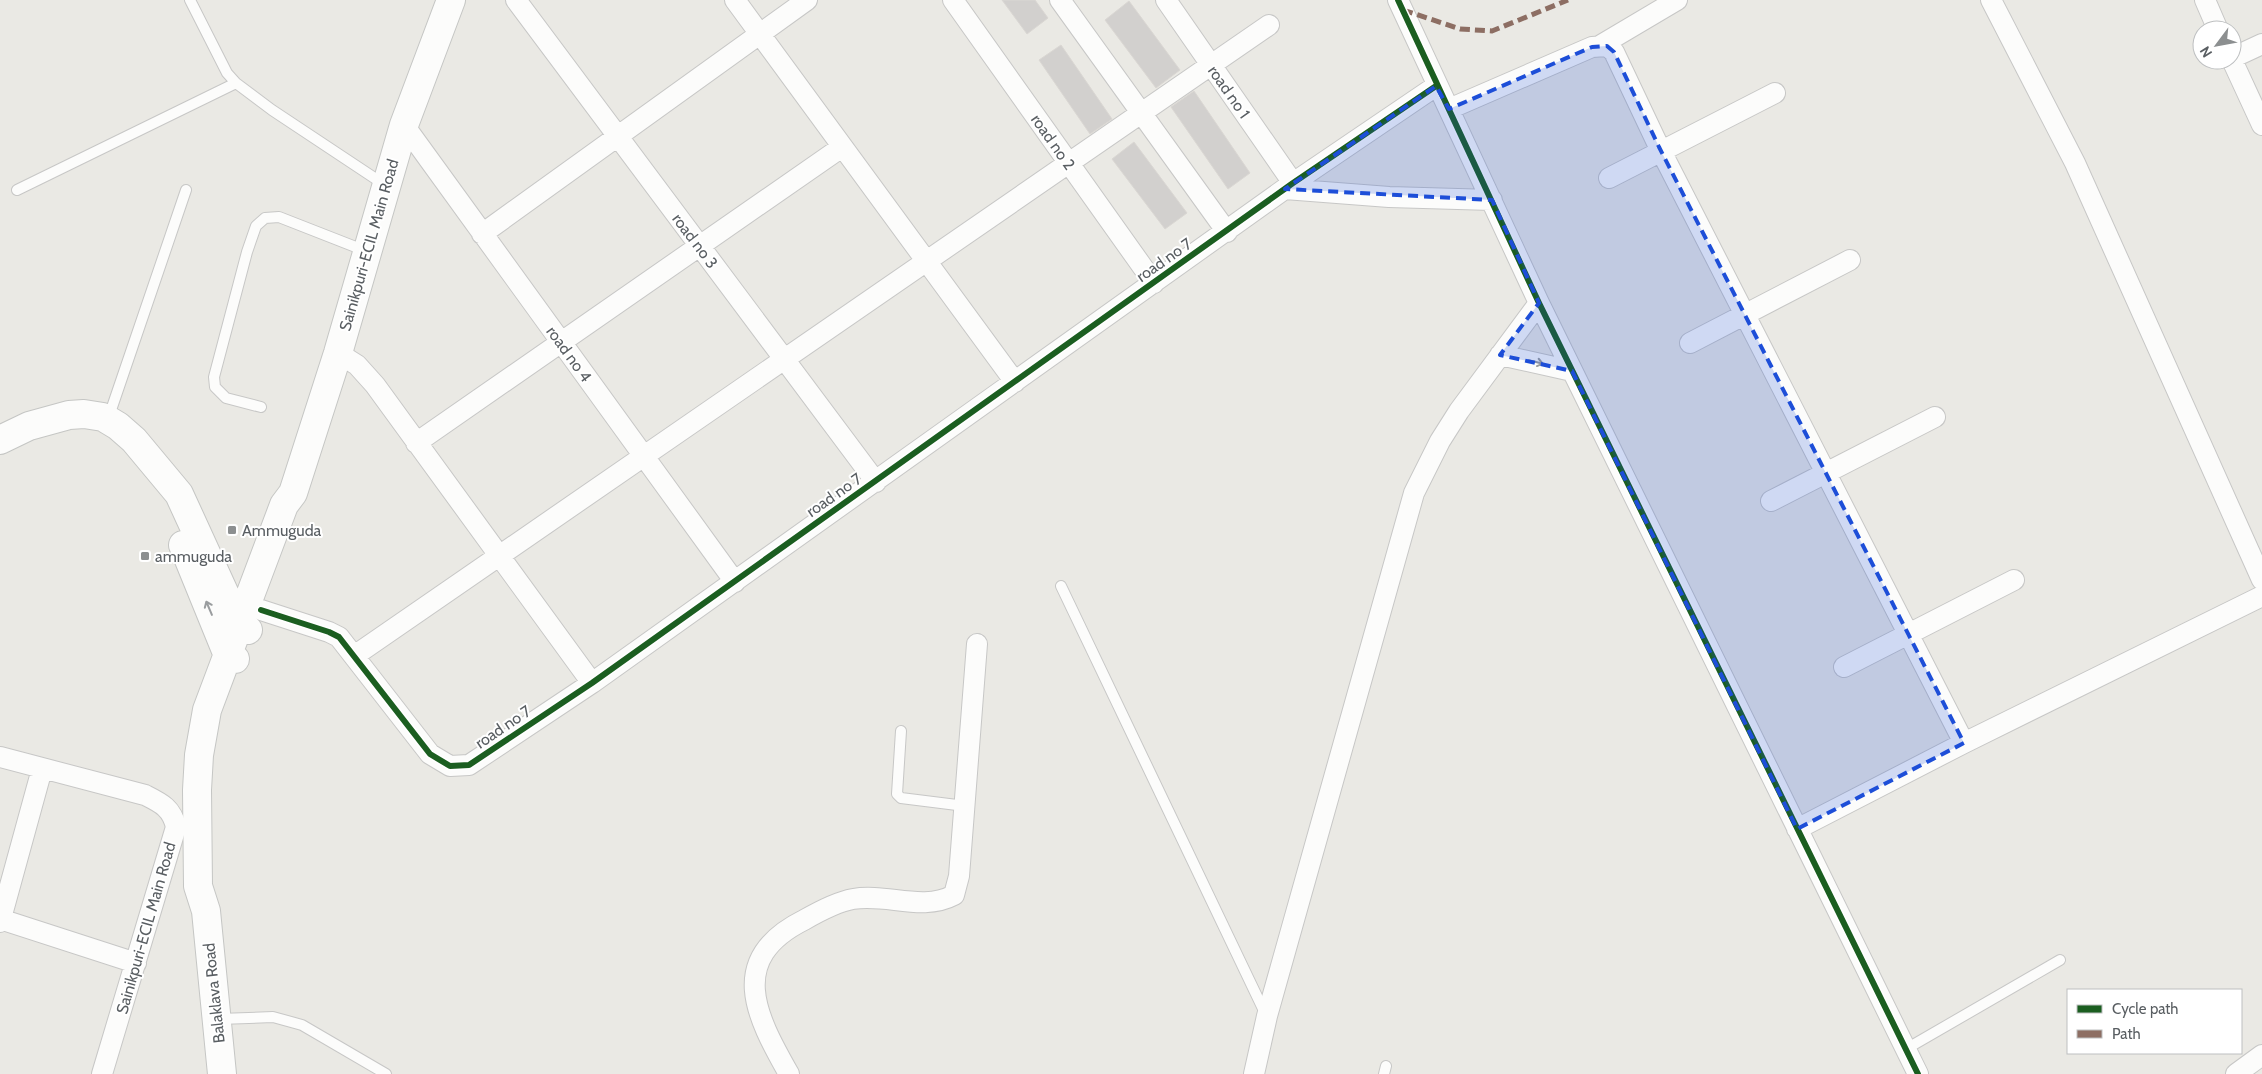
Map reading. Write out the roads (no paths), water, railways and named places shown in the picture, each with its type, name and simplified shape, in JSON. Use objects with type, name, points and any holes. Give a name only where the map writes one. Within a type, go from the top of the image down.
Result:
[{"type":"main road","name":"Sainikpuri-ECIL Main Road","points":[[206,911],[213,901],[210,826],[215,754],[228,701],[234,658],[251,622],[284,505],[293,493],[338,353],[404,125],[451,0]]},
{"type":"main road","points":[[0,440],[29,426],[69,415],[84,414],[107,420],[134,440],[179,494],[251,622]]},
{"type":"main road","points":[[157,469],[165,503],[234,658]]},
{"type":"main road","name":"Balaklava Road","points":[[206,911],[222,1074]]},
{"type":"street","name":"road no 3","points":[[516,0],[783,360],[876,482]]},
{"type":"street","points":[[734,0],[1015,382]]},
{"type":"street","points":[[482,234],[807,0]]},
{"type":"street","name":"road no 2","points":[[953,0],[1154,283]]},
{"type":"street","points":[[1060,0],[1227,232]]},
{"type":"street","name":"road no 1","points":[[1166,0],[1289,186]]},
{"type":"street","points":[[1398,0],[1436,86],[1450,108],[1539,303],[1918,1074]]},
{"type":"street","points":[[1450,108],[1601,45],[1677,0]]},
{"type":"street","points":[[1991,0],[2075,163],[2262,580]]},
{"type":"street","points":[[2205,0],[2214,20]]},
{"type":"street","points":[[354,656],[1268,25]]},
{"type":"street","points":[[2242,54],[2262,44]]},
{"type":"street","points":[[1601,45],[1607,46],[1614,52],[1661,151],[1964,743]]},
{"type":"street","points":[[2237,70],[2262,125]]},
{"type":"street","name":"road no 7","points":[[251,622],[329,632],[339,637],[430,754],[450,766],[469,765],[486,756],[592,683],[1289,186],[1436,86]]},
{"type":"street","points":[[1609,178],[1775,92]]},
{"type":"street","name":"road no 4","points":[[404,125],[735,582]]},
{"type":"street","points":[[416,443],[842,147]]},
{"type":"street","points":[[1289,186],[1389,197],[1492,200]]},
{"type":"street","points":[[1690,343],[1850,260]]},
{"type":"street","points":[[1254,1074],[1267,1016],[1414,493],[1440,441],[1539,303]]},
{"type":"street","points":[[338,353],[357,365],[592,683]]},
{"type":"street","points":[[1500,355],[1572,371]]},
{"type":"street","points":[[1771,501],[1935,417]]},
{"type":"street","points":[[1844,667],[2014,580]]},
{"type":"street","points":[[1797,829],[1964,743],[2262,596]]},
{"type":"street","points":[[789,1074],[767,1036],[755,1005],[755,972],[766,949],[789,927],[853,899],[895,899],[926,903],[941,902],[954,895],[959,876],[977,644]]},
{"type":"street","name":"Sainikpuri-ECIL Main Road","points":[[0,757],[145,795],[165,805],[171,812],[176,827],[102,1074]]},
{"type":"street","points":[[42,768],[0,920],[136,963]]},
{"type":"street","points":[[2236,1074],[2262,1055]]},
{"type":"lane","points":[[190,0],[227,73],[236,83],[272,110],[386,186]]},
{"type":"lane","points":[[17,190],[236,83]]},
{"type":"lane","points":[[107,420],[186,190]]},
{"type":"lane","points":[[261,407],[226,398],[215,387],[214,376],[247,252],[256,226],[265,218],[279,216],[367,251]]},
{"type":"lane","points":[[1061,586],[1267,1016]]},
{"type":"lane","points":[[901,731],[898,794],[901,798],[965,806]]},
{"type":"lane","points":[[1906,1049],[2060,960]]},
{"type":"lane","points":[[216,1019],[273,1017],[302,1025],[386,1074]]},
{"type":"place","name":"Ammuguda","points":[[232,530]]},
{"type":"place","name":"ammuguda","points":[[145,556]]}]
